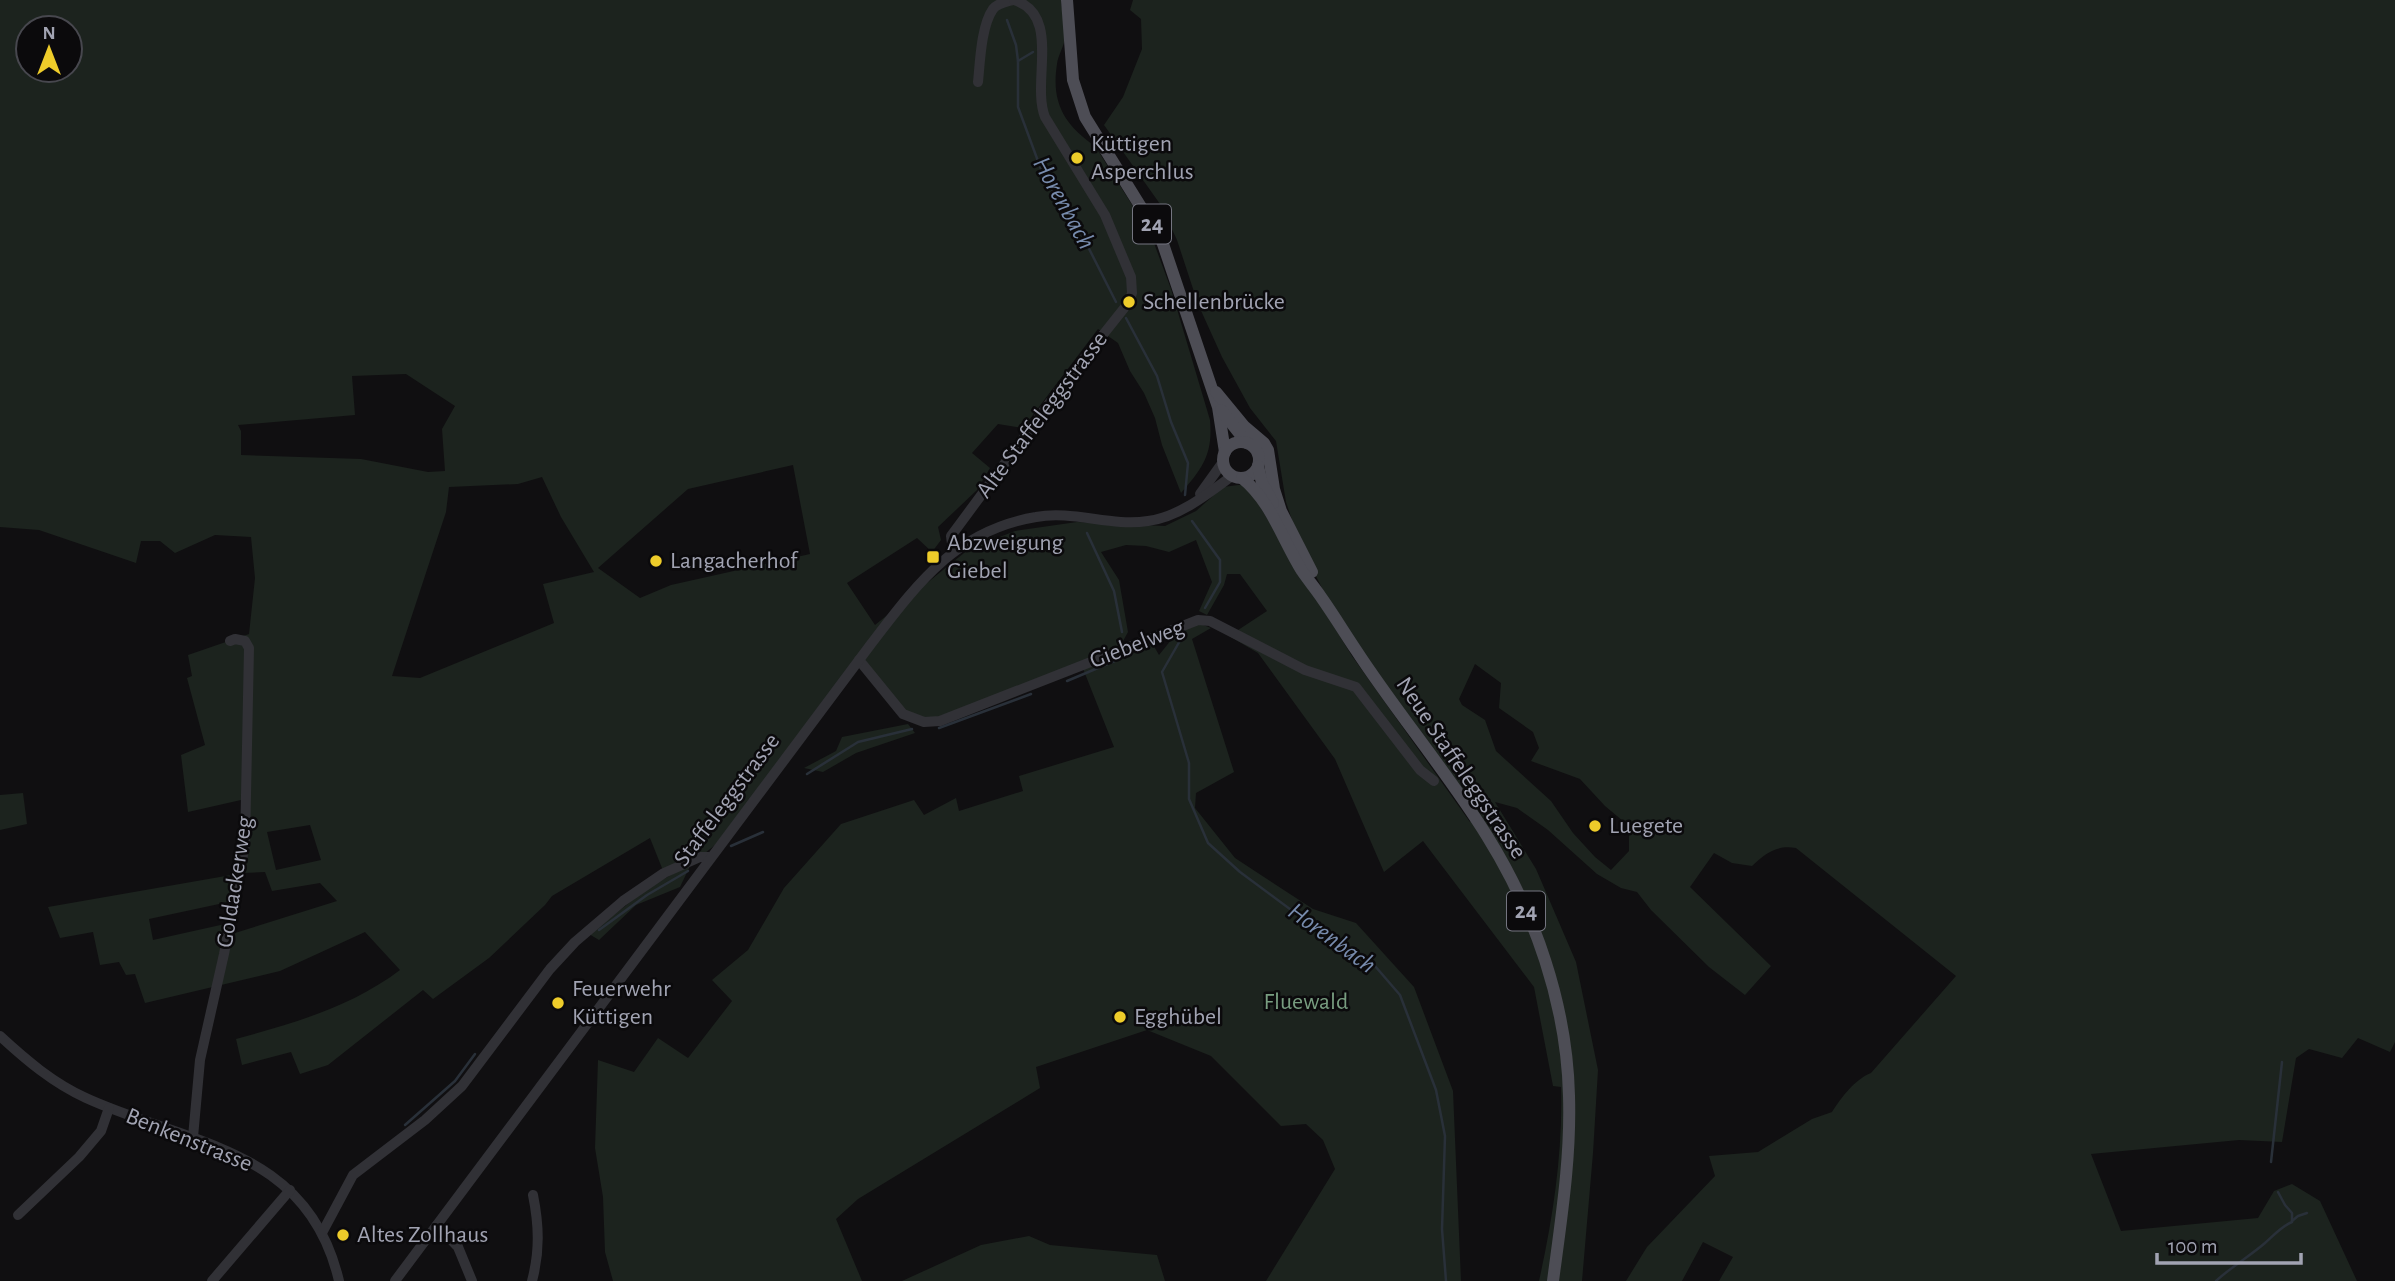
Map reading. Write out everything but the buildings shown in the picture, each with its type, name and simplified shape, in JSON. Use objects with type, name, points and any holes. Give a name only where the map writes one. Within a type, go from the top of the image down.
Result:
[{"type":"main road","name":"24","points":[[1067,0],[1073,80],[1085,117],[1162,241],[1219,407],[1224,457]]},
{"type":"main road","name":"24","points":[[1212,386],[1244,426],[1264,443],[1268,450],[1274,489],[1281,511],[1321,596]]},
{"type":"main road","name":"24","points":[[1219,407],[1247,443]]},
{"type":"main road","points":[[1234,443],[1247,443],[1256,449],[1258,466],[1251,475],[1237,477],[1224,468],[1224,457],[1234,443]]},
{"type":"main road","name":"24","points":[[1258,466],[1272,503],[1281,511]]},
{"type":"main road","name":"Neue Staffeleggstrasse","points":[[1237,477],[1259,496],[1303,572],[1385,693],[1487,835],[1520,895],[1548,969],[1560,1018],[1569,1096],[1565,1181],[1553,1281]]},
{"type":"street","points":[[978,82],[982,45],[990,16],[994,8],[1002,2],[1013,0]]},
{"type":"street","name":"Alte Staffeleggstrasse","points":[[953,551],[951,536],[1048,404],[1117,317],[1132,293],[1131,277],[1105,215],[1040,105],[1043,54],[1038,20],[1026,4],[1013,0]]},
{"type":"street","name":"Staffeleggstrasse","points":[[1190,505],[1206,487],[1224,457]]},
{"type":"street","name":"Staffeleggstrasse","points":[[394,1281],[917,585],[953,551],[985,534],[1035,517],[1068,516],[1149,521],[1171,516],[1237,477]]},
{"type":"street","name":"Giebelweg","points":[[859,660],[903,714],[924,722],[940,721],[1198,620],[1210,621],[1305,670],[1356,687],[1420,769],[1434,781]]},
{"type":"street","name":"Goldackerweg","points":[[193,1137],[200,1060],[225,954],[245,844],[249,648],[245,641],[230,641]]},
{"type":"street","points":[[321,1233],[353,1175],[425,1120],[462,1086],[550,969],[575,942],[623,901],[664,873],[700,856],[710,857]]},
{"type":"street","name":"Benkenstrasse","points":[[0,1036],[61,1085],[110,1108],[236,1154],[261,1168],[290,1190],[303,1204],[321,1233],[339,1281]]},
{"type":"street","points":[[18,1214],[79,1157],[101,1131],[110,1108]]},
{"type":"street","points":[[212,1281],[290,1190]]},
{"type":"street","points":[[532,1281],[539,1245],[533,1195]]},
{"type":"street","points":[[437,1225],[458,1247],[472,1281]]},
{"type":"green space","name":"Fluewald","points":[[0,0],[1061,0],[1065,38],[1057,64],[1058,101],[1075,130],[1095,146],[1151,235],[1171,289],[1210,420],[1210,442],[1205,460],[1181,493],[1144,393],[1130,371],[1118,343],[1098,329],[1023,428],[998,424],[972,453],[990,468],[977,490],[938,527],[941,540],[932,552],[917,538],[847,583],[875,625],[969,549],[1015,531],[1077,522],[1165,526],[1196,511],[1223,487],[1246,484],[1352,656],[1470,822],[1477,811],[1358,646],[1322,588],[1301,547],[1286,502],[1276,441],[1250,408],[1222,357],[1198,304],[1177,240],[1160,204],[1104,125],[1123,97],[1142,49],[1141,19],[1130,10],[1133,0],[2395,0],[2395,1042],[2390,1052],[2358,1038],[2342,1058],[2309,1049],[2296,1058],[2282,1142],[2239,1140],[2091,1154],[2121,1231],[2258,1218],[2274,1191],[2292,1184],[2320,1201],[2357,1281],[1719,1281],[1733,1257],[1703,1242],[1682,1281],[1626,1281],[1647,1247],[1715,1176],[1709,1156],[1758,1152],[1812,1119],[1832,1112],[1859,1080],[1871,1073],[1956,976],[1796,848],[1772,851],[1752,866],[1732,863],[1714,853],[1690,887],[1771,966],[1745,995],[1709,967],[1651,910],[1637,892],[1621,888],[1597,874],[1548,830],[1517,808],[1495,802],[1536,869],[1576,962],[1598,1070],[1582,1281],[1539,1281],[1556,1185],[1561,1087],[1553,1086],[1534,987],[1423,841],[1384,872],[1335,759],[1258,653],[1229,636],[1267,611],[1240,574],[1227,574],[1224,585],[1207,615],[1199,611],[1212,582],[1196,540],[1169,552],[1146,546],[1126,545],[1101,552],[1119,580],[1128,632],[1122,643],[1152,643],[1159,655],[1188,619],[1211,628],[1192,639],[1234,772],[1196,793],[1195,808],[1235,858],[1313,909],[1356,923],[1414,987],[1453,1091],[1461,1281],[1266,1281],[1335,1169],[1323,1140],[1306,1124],[1281,1126],[1211,1056],[1147,1030],[1036,1067],[1040,1088],[858,1199],[836,1219],[862,1281],[613,1281],[605,1252],[603,1197],[595,1148],[598,1060],[634,1072],[658,1038],[688,1058],[732,1001],[712,980],[748,950],[784,888],[841,824],[914,800],[924,815],[956,798],[959,811],[1023,791],[1019,776],[1114,747],[1082,666],[940,721],[903,714],[859,661],[715,845],[700,857],[664,873],[650,838],[552,896],[489,958],[433,999],[423,990],[328,1065],[300,1074],[291,1052],[242,1065],[236,1039],[342,1004],[400,970],[365,932],[280,971],[145,1003],[135,974],[126,975],[119,962],[100,965],[93,932],[60,938],[48,907],[237,874],[233,901],[149,919],[153,940],[225,924],[235,933],[337,901],[320,883],[272,891],[265,872],[242,873],[241,800],[188,812],[181,755],[205,745],[187,678],[192,676],[188,655],[249,634],[255,578],[251,537],[215,535],[175,553],[160,541],[141,541],[136,563],[39,530],[0,527]],"holes":[[[406,374],[455,406],[442,429],[445,471],[428,472],[361,459],[241,455],[241,431],[238,425],[355,415],[352,376]],[[793,465],[810,554],[671,585],[640,598],[598,568],[688,489]],[[542,477],[561,517],[594,572],[543,584],[554,623],[420,678],[392,676],[446,512],[449,487],[518,484]],[[1475,664],[1501,683],[1499,708],[1533,732],[1539,748],[1531,761],[1580,779],[1605,806],[1629,826],[1629,851],[1611,870],[1573,833],[1551,801],[1496,751],[1485,720],[1462,705],[1459,699]],[[310,825],[321,860],[276,870],[267,832]]]},
{"type":"green space","points":[[908,724],[915,733],[856,753],[823,772],[804,768],[836,751],[842,737]]},
{"type":"green space","points":[[23,793],[27,824],[0,830],[0,795]]},
{"type":"green space","points":[[691,864],[680,887],[636,905],[599,940],[589,934],[651,886]]},
{"type":"green space","points":[[1029,1236],[1050,1245],[1157,1255],[1165,1281],[902,1281],[981,1245]]},
{"type":"waterway","name":"Horenbach","points":[[1007,20],[1016,45],[1018,107],[1045,180],[1076,223],[1116,302]]},
{"type":"waterway","points":[[1018,61],[1033,52]]},
{"type":"waterway","name":"Horenbach","points":[[1126,318],[1157,376],[1171,422],[1188,463],[1185,495]]},
{"type":"waterway","name":"Horenbach","points":[[1192,521],[1220,560],[1220,582],[1205,608]]},
{"type":"waterway","points":[[1087,533],[1114,591],[1122,632]]},
{"type":"waterway","name":"Horenbach","points":[[1185,632],[1162,672],[1189,763],[1189,799],[1208,843],[1240,872],[1302,918],[1375,966],[1400,995],[1436,1090],[1445,1136],[1442,1229],[1446,1281]]},
{"type":"waterway","points":[[1067,681],[1117,660]]},
{"type":"waterway","points":[[939,728],[1031,694]]},
{"type":"waterway","points":[[807,774],[858,742],[912,729]]},
{"type":"waterway","points":[[731,846],[763,832]]},
{"type":"waterway","points":[[599,930],[647,895],[688,871]]},
{"type":"waterway","points":[[405,1125],[455,1081],[475,1054]]},
{"type":"waterway","points":[[2271,1162],[2282,1062]]},
{"type":"waterway","points":[[2216,1281],[2292,1222],[2292,1213],[2278,1192]]},
{"type":"waterway","points":[[2292,1221],[2307,1213]]},
{"type":"place","name":"Küttigen Asperchlus","points":[[1077,158]]},
{"type":"place","name":"Schellenbrücke","points":[[1129,302]]},
{"type":"place","name":"Abzweigung Giebel","points":[[933,557]]},
{"type":"place","name":"Langacherhof","points":[[656,561]]},
{"type":"place","name":"Luegete","points":[[1595,826]]},
{"type":"place","name":"Feuerwehr Küttigen","points":[[558,1003]]},
{"type":"place","name":"Egghübel","points":[[1120,1017]]},
{"type":"place","name":"Altes Zollhaus","points":[[343,1235]]}]
